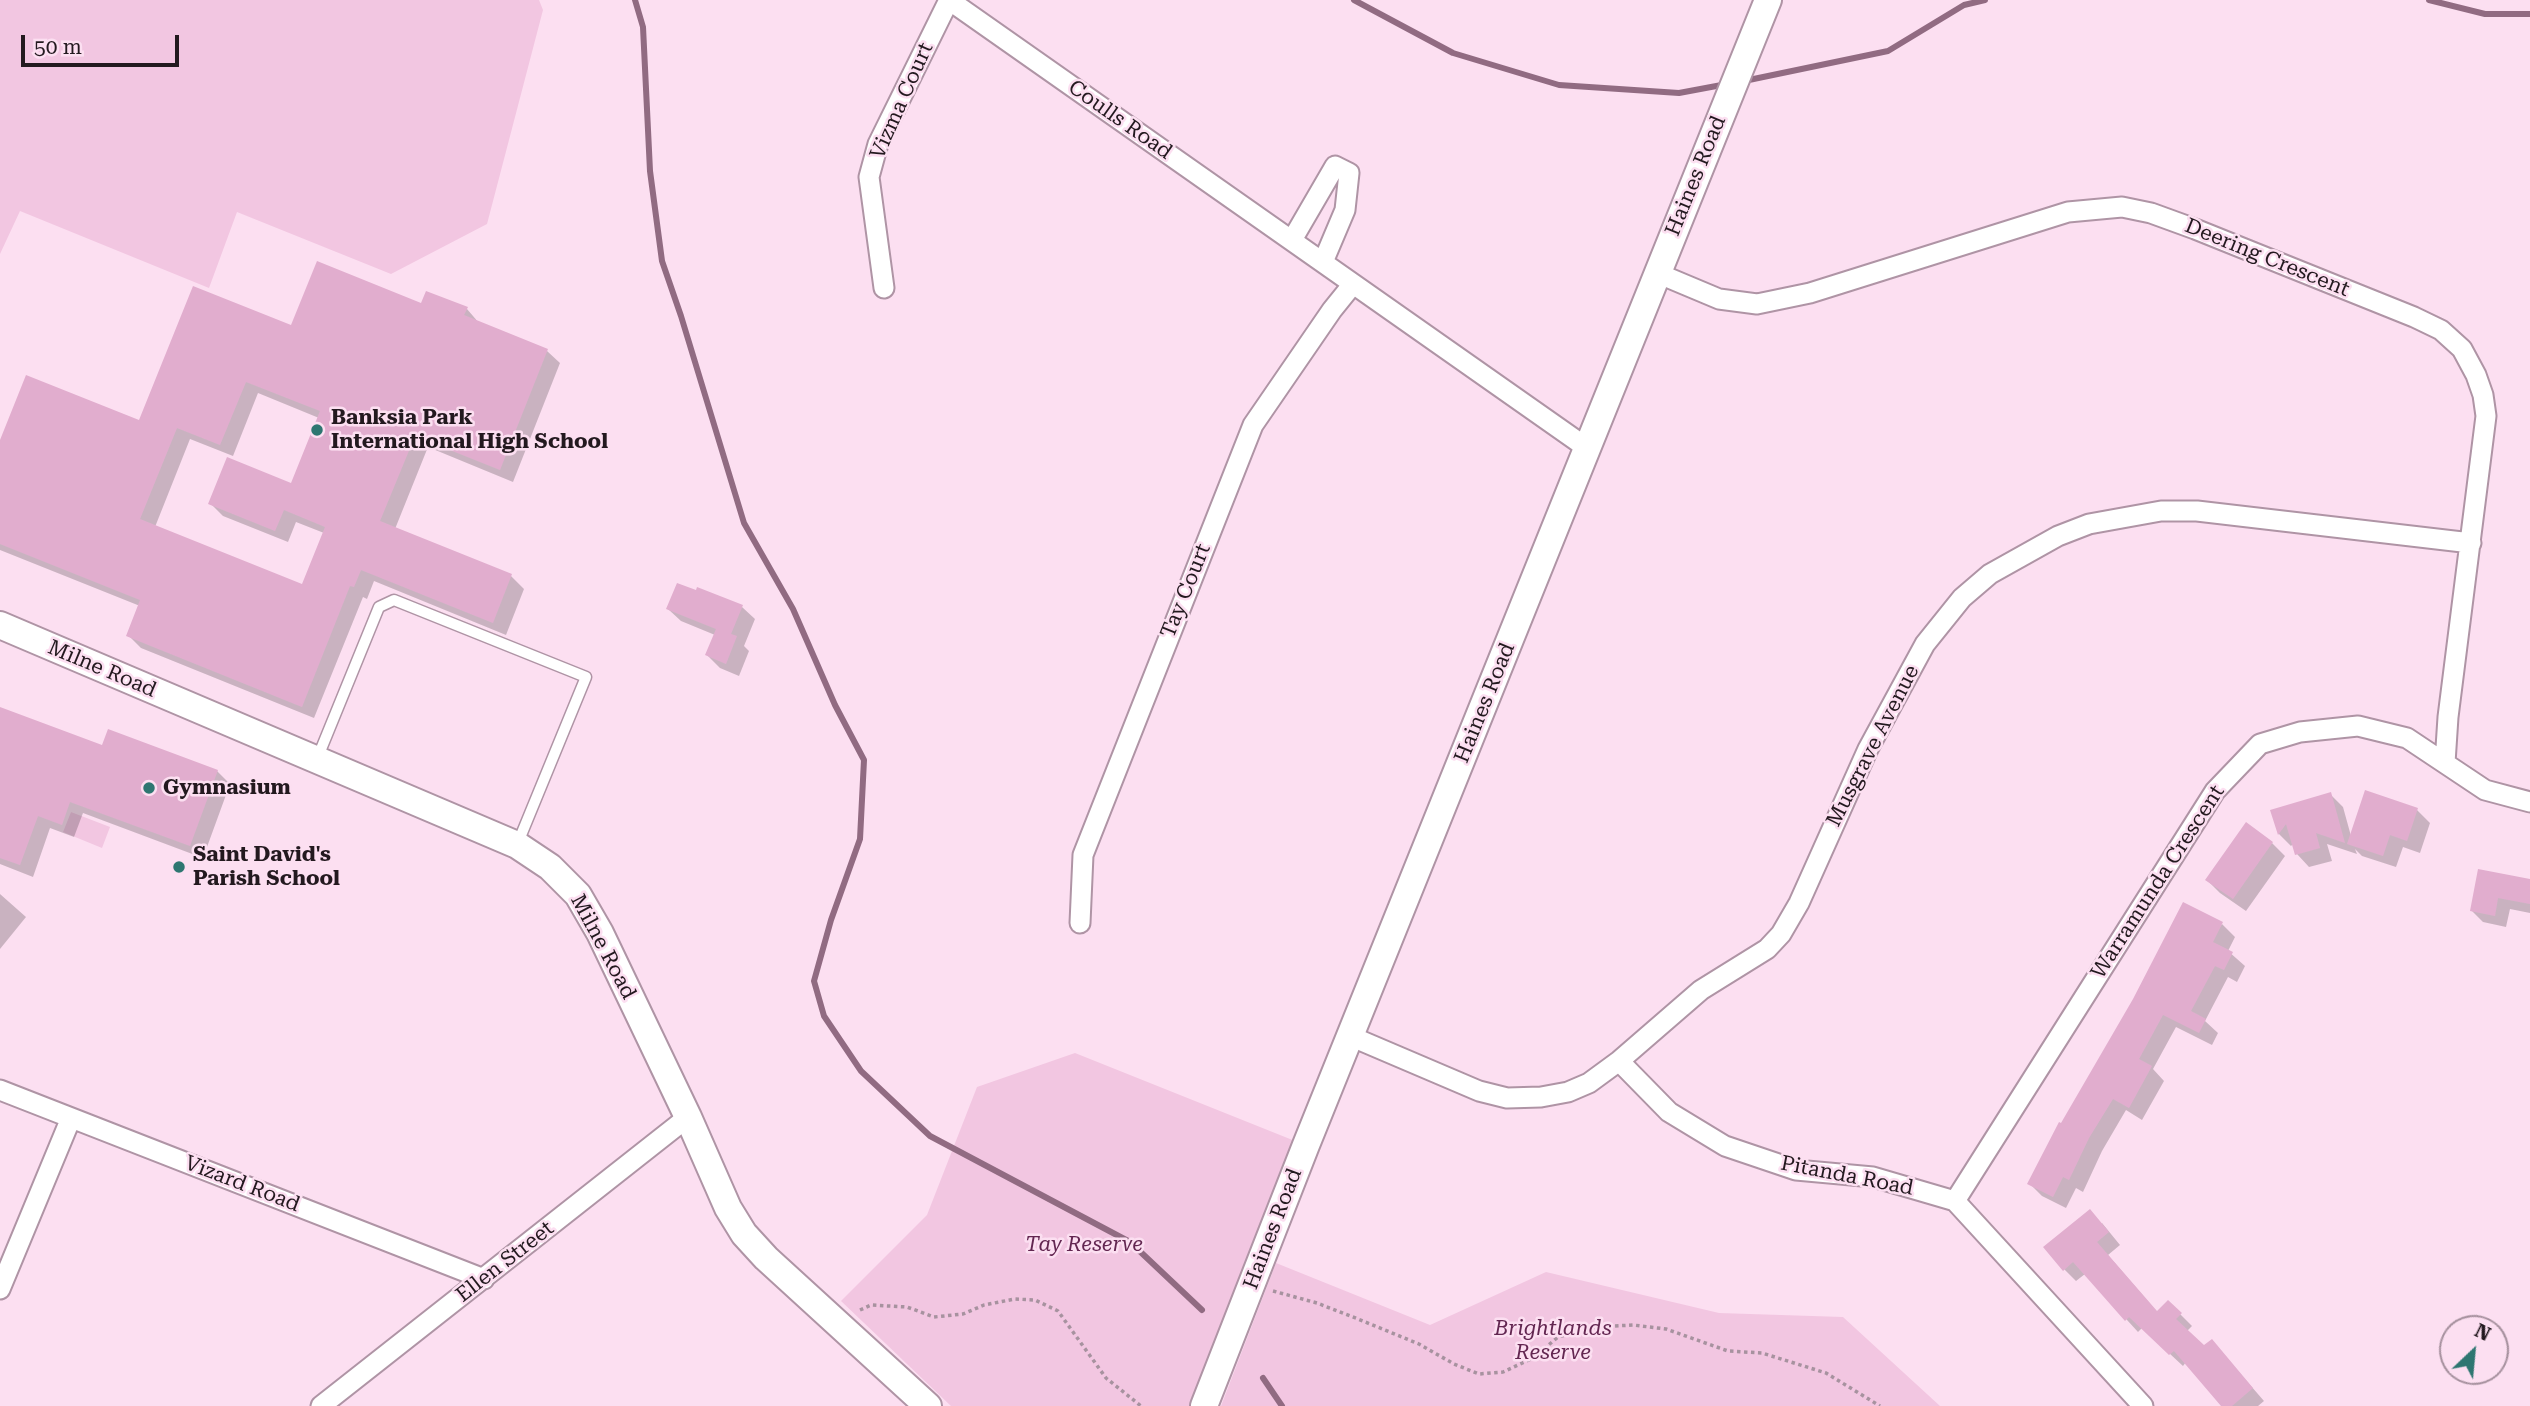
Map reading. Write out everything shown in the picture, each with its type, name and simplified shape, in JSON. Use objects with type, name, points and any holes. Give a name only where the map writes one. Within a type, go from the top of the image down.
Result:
[{"type":"main road","name":"Haines Road","points":[[1203,1406],[1768,0]]},
{"type":"main road","name":"Milne Road","points":[[0,625],[517,845],[550,867],[578,895],[600,933],[688,1117],[728,1208],[744,1234],[766,1258],[928,1406]]},
{"type":"street","name":"Coulls Road","points":[[949,0],[1587,448]]},
{"type":"street","name":"Vizma Court","points":[[884,288],[869,177],[878,144],[949,0]]},
{"type":"street","points":[[1292,240],[1335,166],[1349,173],[1345,210],[1323,262]]},
{"type":"street","name":"Deering Crescent","points":[[1657,273],[1719,299],[1757,304],[1810,293],[2068,212],[2122,207],[2151,213],[2441,330],[2462,349],[2480,385],[2486,416],[2445,763]]},
{"type":"street","name":"Tay Court","points":[[1080,923],[1083,855],[1253,425],[1353,284]]},
{"type":"street","name":"Musgrave Avenue","points":[[1350,1035],[1479,1091],[1507,1098],[1541,1097],[1568,1092],[1589,1083],[1701,990],[1767,949],[1781,934],[1799,903],[1868,749],[1925,644],[1962,598],[1990,574],[2058,536],[2089,524],[2161,511],[2197,511],[2471,543]]},
{"type":"street","name":"Warramunda Crescent","points":[[1955,1201],[2215,791],[2260,744],[2300,732],[2358,726],[2407,738],[2485,790],[2530,802]]},
{"type":"street","name":"Pitanda Road","points":[[1619,1060],[1669,1112],[1725,1146],[1796,1170],[1873,1177],[1955,1201]]},
{"type":"street","name":"Vizard Road","points":[[0,1090],[484,1279]]},
{"type":"street","name":"Ellen Street","points":[[321,1406],[688,1117]]},
{"type":"street","points":[[0,1289],[71,1118]]},
{"type":"street","points":[[1955,1201],[2143,1406]]},
{"type":"lane","points":[[317,760],[380,607],[394,600],[586,677],[517,845]]},
{"type":"path","points":[[1251,1284],[1317,1303],[1359,1319],[1419,1344],[1454,1364],[1479,1374],[1503,1372],[1533,1358],[1558,1337],[1596,1327],[1633,1325],[1666,1329],[1728,1351],[1762,1353],[1826,1373],[1880,1406]]},
{"type":"path","points":[[837,1324],[871,1305],[907,1307],[934,1317],[963,1314],[984,1305],[1015,1299],[1035,1300],[1058,1311],[1106,1378],[1142,1406]]},
{"type":"green space","points":[[0,0],[539,0],[543,10],[487,224],[391,274],[237,212],[209,288],[20,211],[0,254]]},
{"type":"green space","points":[[71,812],[110,827],[102,848],[63,832]]},
{"type":"green space","name":"Tay Reserve","points":[[1075,1053],[1295,1141],[1189,1406],[951,1406],[841,1301],[927,1215],[977,1087]]},
{"type":"green space","name":"Brightlands Reserve","points":[[1276,1263],[1430,1325],[1546,1272],[1719,1313],[1843,1317],[1940,1406],[1221,1406]]},
{"type":"building","points":[[317,261],[421,303],[426,291],[468,307],[464,315],[548,349],[500,470],[415,436],[380,521],[512,574],[493,623],[361,570],[354,587],[350,586],[302,707],[126,636],[140,600],[0,544],[0,440],[26,375],[139,420],[193,286],[291,325]],"holes":[[[246,382],[320,411],[291,483],[227,457],[208,504],[275,531],[284,510],[325,527],[302,584],[140,519],[177,428],[220,445]]]},
{"type":"building","points":[[677,583],[696,590],[697,587],[743,605],[731,634],[737,636],[726,664],[705,655],[716,629],[666,609]]},
{"type":"building","points":[[0,707],[102,745],[108,729],[218,770],[190,846],[70,802],[62,825],[38,816],[20,865],[0,858]]},
{"type":"building","points":[[2365,790],[2418,808],[2407,841],[2390,835],[2383,856],[2347,844]]},
{"type":"building","points":[[2331,792],[2345,843],[2316,833],[2320,848],[2295,855],[2286,824],[2278,835],[2270,810]]},
{"type":"building","points":[[2246,822],[2273,842],[2233,899],[2205,880]]},
{"type":"building","points":[[2478,869],[2530,879],[2530,904],[2498,898],[2495,916],[2470,911]]},
{"type":"building","points":[[2183,902],[2223,922],[2213,942],[2233,952],[2224,970],[2215,966],[2191,1011],[2206,1019],[2199,1033],[2163,1015],[2139,1059],[2152,1066],[2129,1108],[2113,1099],[2089,1138],[2069,1180],[2063,1177],[2053,1197],[2027,1184],[2059,1122],[2061,1123],[2133,999]]},
{"type":"building","points":[[2090,1209],[2109,1232],[2097,1242],[2157,1311],[2168,1300],[2182,1313],[2176,1319],[2204,1345],[2212,1339],[2253,1388],[2232,1406],[2221,1406],[2174,1351],[2169,1355],[2129,1317],[2125,1321],[2073,1262],[2063,1271],[2043,1247]]},
{"type":"waterway","points":[[635,0],[643,27],[650,171],[662,261],[744,523],[793,609],[835,705],[864,760],[860,839],[831,920],[814,981],[824,1016],[861,1071],[930,1136],[1130,1242],[1202,1310]]},
{"type":"waterway","points":[[1354,0],[1453,53],[1559,85],[1679,93],[1727,84]]},
{"type":"waterway","points":[[1744,81],[1888,51],[1964,5],[1985,0]]},
{"type":"waterway","points":[[2429,0],[2485,14],[2530,14]]},
{"type":"waterway","points":[[1263,1378],[1282,1406]]},
{"type":"place","name":"Banksia Park International High School","points":[[317,430]]},
{"type":"place","name":"Gymnasium","points":[[149,788]]},
{"type":"place","name":"Saint David's Parish School","points":[[179,867]]}]
